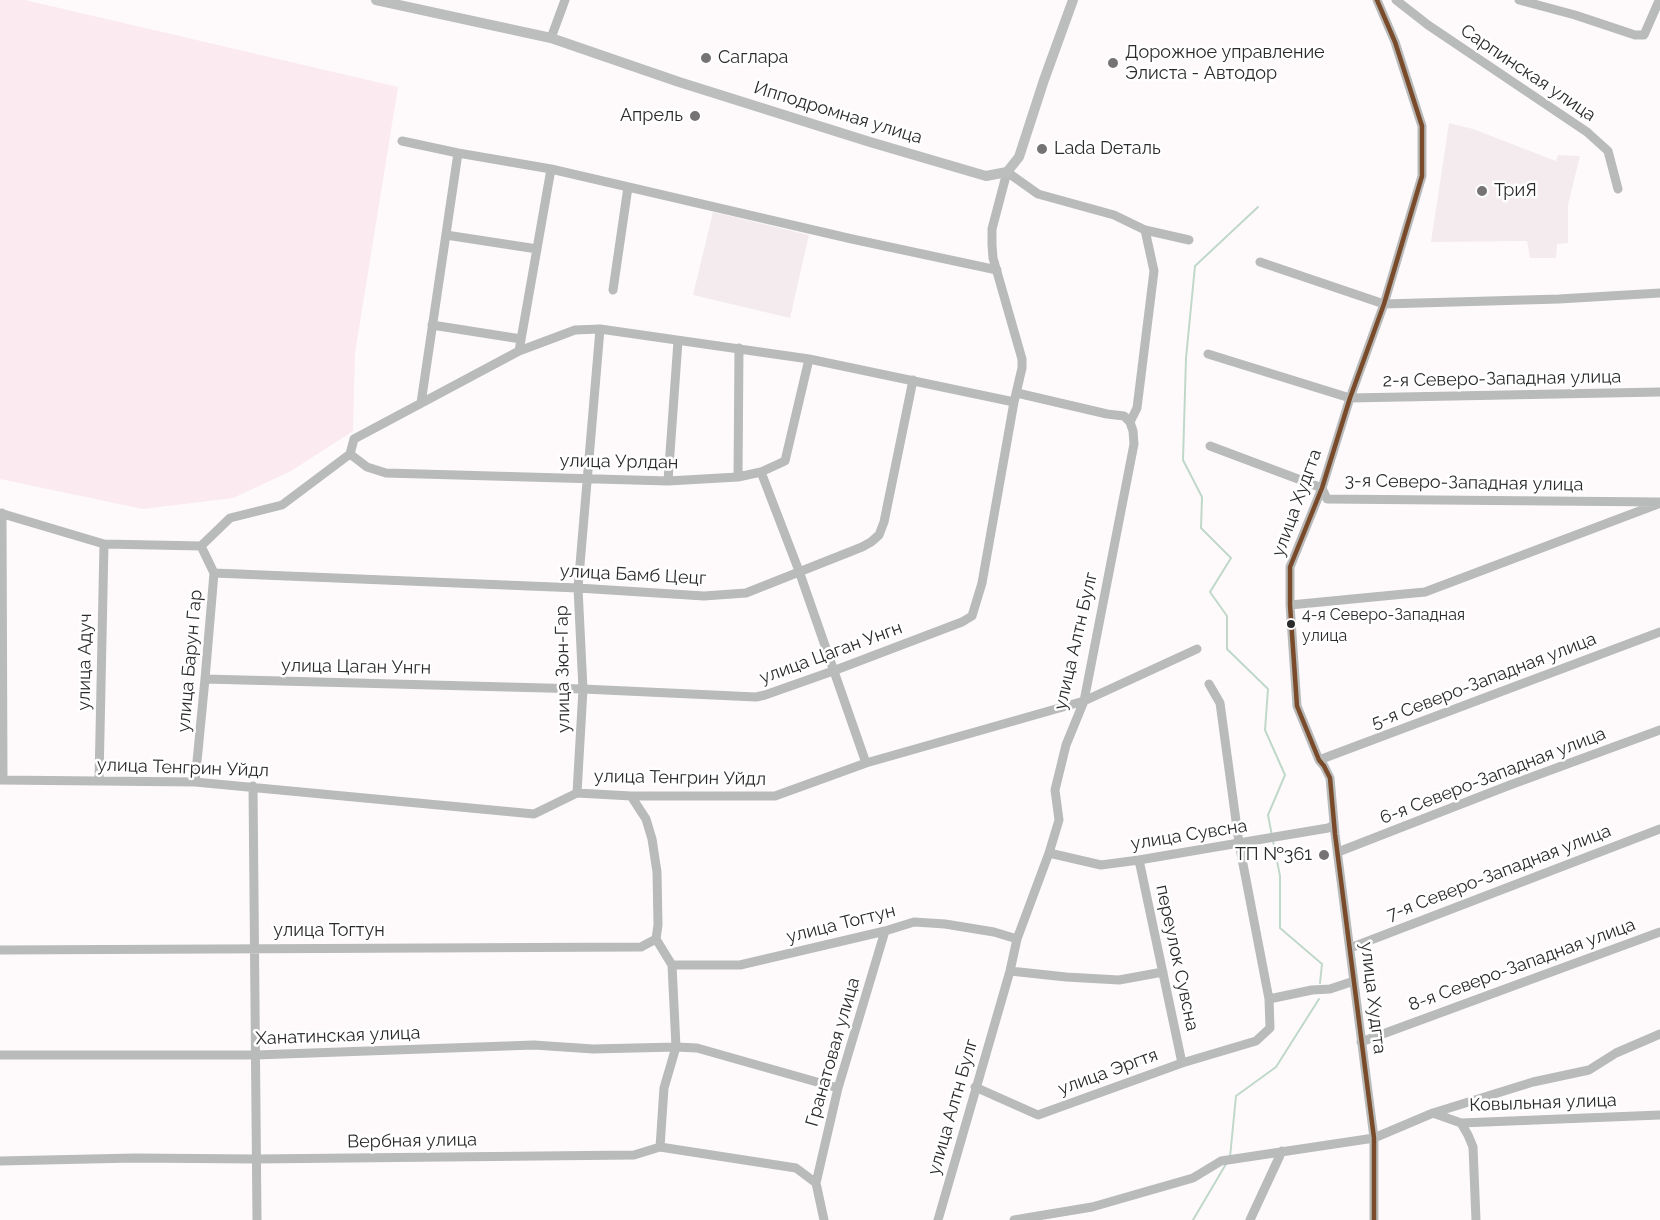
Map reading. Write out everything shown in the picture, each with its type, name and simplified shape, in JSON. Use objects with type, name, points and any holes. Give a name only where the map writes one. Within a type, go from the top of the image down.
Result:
[{"type":"main road","name":"Ипподромная улица","points":[[376,0],[551,38],[679,82],[986,176],[1007,172]]},
{"type":"main road","points":[[1007,172],[1019,158],[1073,0]]},
{"type":"street","points":[[551,38],[565,0]]},
{"type":"street","name":"улица Худгта","points":[[1374,1220],[1374,1137],[1330,778],[1319,760],[1297,706],[1290,605],[1290,567],[1322,488],[1350,398],[1384,304],[1422,176],[1422,126],[1395,42],[1377,0]]},
{"type":"street","name":"Сарпинская улица","points":[[1396,0],[1428,25],[1587,132],[1608,151],[1618,189]]},
{"type":"street","points":[[1520,0],[1575,15],[1635,36],[1644,35],[1658,3]]},
{"type":"street","points":[[402,141],[551,170],[997,270]]},
{"type":"street","points":[[421,403],[458,153]]},
{"type":"street","points":[[519,351],[551,170]]},
{"type":"street","points":[[1007,172],[1038,194],[1114,215],[1145,230],[1189,240]]},
{"type":"street","name":"улица Цаган Унгн","points":[[205,680],[583,689],[756,697],[833,671],[962,622],[972,616],[982,583],[1021,378],[1022,359],[993,258],[992,229],[1007,172]]},
{"type":"street","points":[[613,290],[628,187]]},
{"type":"street","points":[[1,780],[1,513],[104,544],[201,546],[230,518],[282,505],[350,454],[354,439],[519,351],[575,330],[600,328],[809,358],[913,380],[1124,416],[1130,422],[1137,408],[1154,271],[1145,230]]},
{"type":"street","points":[[446,235],[537,249]]},
{"type":"street","points":[[1260,262],[1384,304],[1559,300],[1660,293]]},
{"type":"street","points":[[432,325],[521,339]]},
{"type":"street","name":"улица Зюн-Гар","points":[[577,793],[583,689],[578,588],[600,328]]},
{"type":"street","points":[[668,481],[678,341]]},
{"type":"street","points":[[738,477],[739,348]]},
{"type":"street","name":"2-я Северо-Западная улица","points":[[1208,354],[1350,398],[1660,393]]},
{"type":"street","name":"улица Урлдан","points":[[350,454],[367,467],[386,473],[668,481],[738,477],[761,472],[785,461],[809,358]]},
{"type":"street","name":"улица Бамб Цецг","points":[[214,573],[578,588],[704,596],[746,593],[862,547],[879,535],[885,522],[913,380]]},
{"type":"street","name":"улица Алтн Булг","points":[[938,1220],[1010,971],[1017,939],[1059,820],[1055,790],[1066,745],[1084,700],[1134,444],[1130,422]]},
{"type":"street","name":"3-я Северо-Западная улица","points":[[1210,446],[1322,488],[1327,499],[1660,503]]},
{"type":"street","points":[[761,472],[799,571],[866,763]]},
{"type":"street","points":[[1290,605],[1425,592],[1660,503]]},
{"type":"street","name":"улица Адуч","points":[[99,780],[104,544]]},
{"type":"street","name":"улица Барун Гар","points":[[195,782],[214,573],[201,546]]},
{"type":"street","name":"5-я Северо-Западная улица","points":[[1319,760],[1660,632]]},
{"type":"street","name":"улица Тенгрин Уйдл","points":[[1,780],[195,782],[534,814],[577,793],[631,796],[775,796],[866,763],[1084,700],[1197,649]]},
{"type":"street","points":[[1209,684],[1220,703],[1239,843],[1269,999],[1312,990],[1330,989],[1354,981]]},
{"type":"street","name":"6-я Северо-Западная улица","points":[[1338,852],[1660,730]]},
{"type":"street","points":[[253,786],[257,1220]]},
{"type":"street","points":[[631,796],[646,819],[652,839],[657,872],[656,939],[672,965],[676,1047],[664,1088],[660,1147]]},
{"type":"street","name":"улица Сувсна","points":[[1049,853],[1101,865],[1328,828],[1334,825]]},
{"type":"street","name":"7-я Северо-Западная улица","points":[[1350,948],[1660,830]]},
{"type":"street","name":"переулок Сувсна","points":[[1139,860],[1182,1063]]},
{"type":"street","name":"улица Тогтун","points":[[672,965],[740,965],[914,922],[945,924],[994,932],[1017,939]]},
{"type":"street","name":"Гранатовая улица","points":[[816,1183],[838,1088],[885,931]]},
{"type":"street","name":"8-я Северо-Западная улица","points":[[1362,1042],[1660,932]]},
{"type":"street","name":"улица Тогтун","points":[[0,950],[641,947],[656,939]]},
{"type":"street","points":[[1010,971],[1119,980],[1163,972]]},
{"type":"street","name":"улица Эргтя","points":[[975,1087],[1038,1115],[1182,1063],[1256,1041],[1270,1028],[1269,999]]},
{"type":"street","points":[[1014,1220],[1092,1207],[1193,1178],[1221,1161],[1374,1137],[1433,1113],[1533,1082],[1589,1070],[1616,1053],[1660,1034]]},
{"type":"street","name":"Ханатинская улица","points":[[0,1055],[256,1055],[534,1045],[593,1049],[676,1047],[697,1048],[838,1088]]},
{"type":"street","name":"Ковыльная улица","points":[[1433,1113],[1461,1123],[1660,1114]]},
{"type":"street","points":[[1461,1123],[1473,1147],[1476,1220]]},
{"type":"street","name":"Вербная улица","points":[[0,1161],[634,1155],[660,1147],[796,1168],[816,1183]]},
{"type":"street","points":[[1250,1220],[1282,1151]]},
{"type":"street","points":[[816,1183],[824,1220]]},
{"type":"shaded area","points":[[0,0],[25,0],[398,87],[355,353],[353,431],[291,471],[233,498],[143,509],[0,479]]},
{"type":"shaded area","points":[[1449,123],[1473,129],[1556,161],[1558,155],[1580,156],[1568,205],[1568,243],[1557,244],[1556,258],[1530,258],[1527,241],[1431,242]]},
{"type":"shaded area","points":[[713,212],[809,235],[790,318],[693,295]]},
{"type":"waterway","points":[[1258,207],[1195,266],[1186,358],[1183,460],[1202,497],[1201,528],[1231,558],[1210,592],[1227,616],[1227,649],[1268,689],[1265,730],[1285,775],[1268,815],[1272,836]]},
{"type":"waterway","points":[[1273,841],[1280,876],[1280,928],[1322,964],[1320,983]]},
{"type":"waterway","points":[[1230,1157],[1236,1096],[1276,1067],[1319,999]]},
{"type":"waterway","points":[[1193,1220],[1226,1164]]},
{"type":"transit line","points":[[1374,1220],[1374,1138],[1335,834],[1330,778],[1319,760],[1297,706],[1290,605],[1290,567],[1322,488],[1350,398],[1384,304],[1422,176],[1422,126],[1395,42],[1377,0]]},
{"type":"place","name":"Саглара","points":[[706,58]]},
{"type":"place","name":"Дорожное управление Элиста - Автодор","points":[[1113,63]]},
{"type":"place","name":"Апрель","points":[[695,116]]},
{"type":"place","name":"Lada Dеталь","points":[[1042,149]]},
{"type":"place","name":"ТриЯ","points":[[1482,191]]},
{"type":"place","name":"4-я Северо-Западная улица","points":[[1291,624]]},
{"type":"place","name":"ТП №361","points":[[1324,855]]}]
